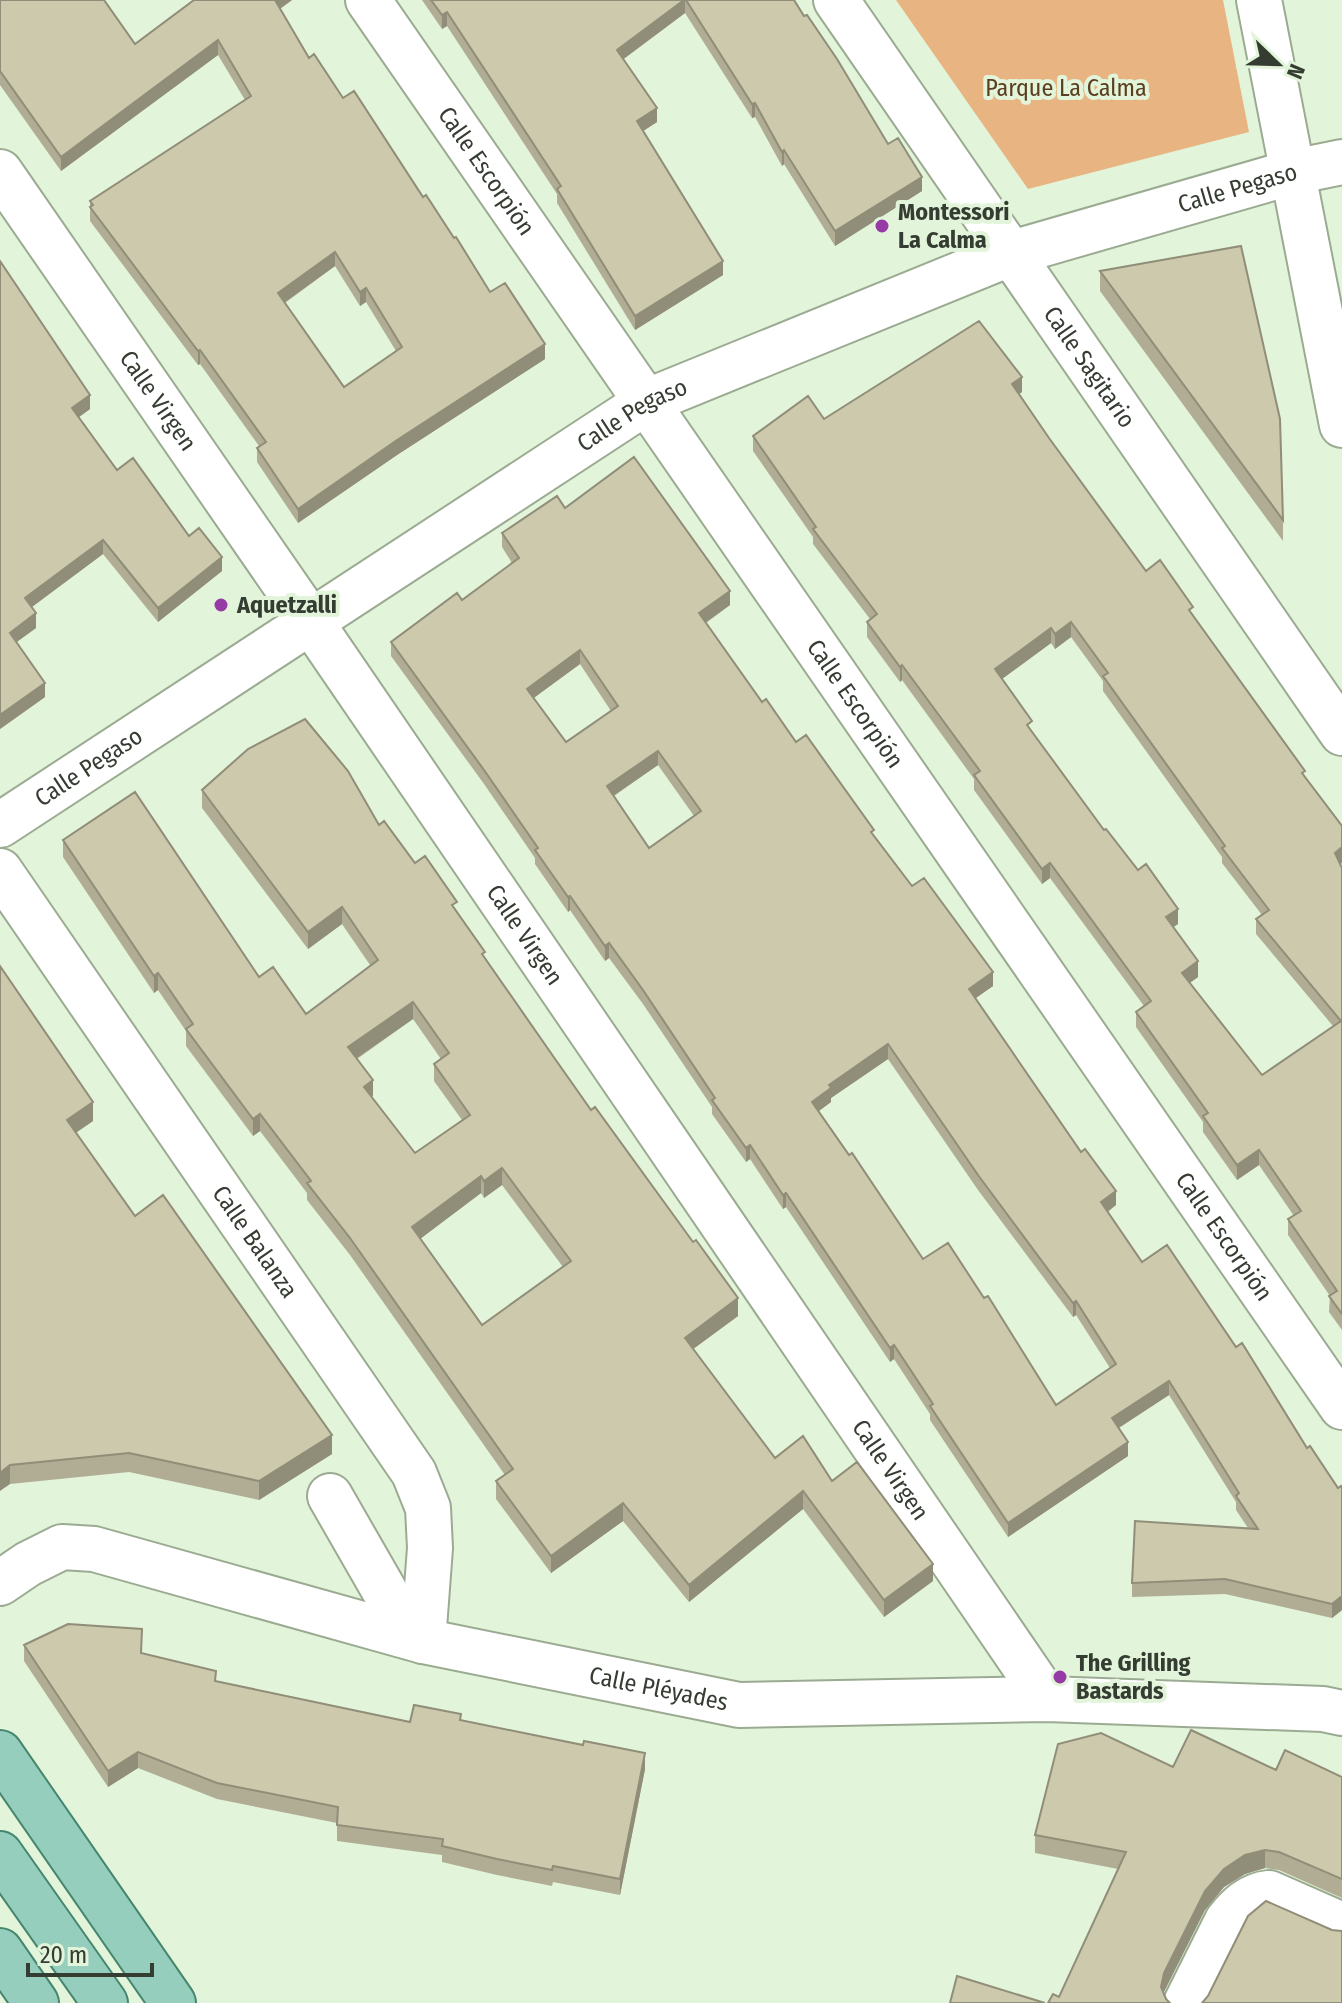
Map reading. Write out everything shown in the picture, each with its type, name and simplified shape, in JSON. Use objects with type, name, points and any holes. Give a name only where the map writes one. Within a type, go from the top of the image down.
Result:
[{"type":"main road","points":[[0,1753],[173,2003]]},
{"type":"main road","points":[[0,1854],[105,2003]]},
{"type":"main road","points":[[0,1951],[36,2003]]},
{"type":"street","name":"Calle Escorpión","points":[[368,0],[1342,1407]]},
{"type":"street","name":"Calle Sagitario","points":[[836,0],[1342,733]]},
{"type":"street","points":[[1259,0],[1342,425]]},
{"type":"street","name":"Calle Pegaso","points":[[0,825],[648,401],[1012,253],[1293,172],[1342,162]]},
{"type":"street","name":"Calle Virgen","points":[[0,172],[1047,1699]]},
{"type":"street","name":"Calle Balanza","points":[[0,871],[414,1473],[428,1508],[430,1548],[417,1639]]},
{"type":"street","points":[[330,1496],[417,1639]]},
{"type":"street","name":"Calle Pléyades","points":[[0,1583],[62,1547],[94,1549],[417,1639],[739,1705],[1047,1699],[1323,1709],[1342,1713]]},
{"type":"street","points":[[1186,2003],[1227,1921],[1236,1909],[1258,1894],[1269,1893],[1342,1925]]},
{"type":"green space","name":"Parque La Calma","points":[[896,0],[1223,0],[1249,132],[1028,189]]},
{"type":"building","points":[[0,0],[104,0],[135,44],[194,0],[275,0],[309,58],[314,54],[343,98],[354,91],[423,197],[426,195],[456,237],[490,292],[505,283],[545,344],[298,509],[257,448],[266,442],[90,207],[93,205],[90,201],[251,96],[218,40],[61,157],[0,71]],"holes":[[[335,252],[360,292],[366,288],[402,347],[344,387],[278,293]]]},
{"type":"building","points":[[431,0],[684,0],[617,50],[657,108],[637,121],[723,261],[635,316],[557,189],[561,186],[447,12],[442,15]]},
{"type":"building","points":[[686,0],[794,0],[837,59],[888,144],[898,138],[922,177],[835,231]]},
{"type":"building","points":[[1241,246],[1280,419],[1283,520],[1100,271]]},
{"type":"building","points":[[0,261],[90,395],[72,408],[117,470],[133,458],[189,536],[199,528],[222,557],[158,608],[103,540],[25,598],[36,613],[10,633],[45,683],[0,715]]},
{"type":"building","points":[[979,321],[1022,377],[1012,384],[1049,438],[1146,571],[1160,560],[1193,607],[1189,610],[1342,826],[1342,847],[1335,853],[1342,868],[1342,1314],[1329,1296],[1337,1291],[1288,1219],[1301,1211],[1259,1150],[1237,1165],[1203,1116],[1208,1113],[1136,1012],[1151,1001],[1050,863],[1042,869],[974,775],[980,771],[867,622],[877,614],[813,529],[816,527],[753,436],[808,396],[824,419]],"holes":[[[1071,622],[1108,673],[1103,676],[1225,846],[1222,848],[1269,910],[1256,919],[1341,1021],[1262,1075],[1182,973],[1198,961],[1166,917],[1178,909],[1146,864],[1138,870],[1104,830],[1027,725],[1032,721],[995,669],[1051,628],[1055,634]]]},
{"type":"building","points":[[634,457],[730,591],[699,613],[762,702],[766,699],[796,742],[806,735],[874,830],[871,832],[912,886],[924,878],[993,972],[969,989],[1081,1152],[1085,1149],[1116,1191],[1101,1202],[1142,1262],[1167,1245],[1236,1347],[1242,1343],[1307,1448],[1310,1446],[1338,1488],[1341,1486],[1342,1596],[1332,1604],[1225,1579],[1132,1583],[1135,1521],[1258,1529],[1169,1381],[1112,1418],[1128,1442],[1008,1523],[930,1406],[933,1404],[894,1345],[890,1348],[750,1145],[746,1148],[609,943],[605,946],[535,850],[538,848],[391,642],[457,593],[462,600],[519,558],[502,533],[557,496],[565,508]],"holes":[[[580,650],[618,706],[566,742],[527,689]],[[658,751],[701,811],[649,848],[607,786]],[[888,1044],[978,1175],[1073,1303],[1076,1301],[1116,1364],[1056,1405],[988,1296],[984,1298],[948,1243],[923,1259],[852,1153],[849,1155],[812,1102],[831,1088],[829,1085]]]},
{"type":"building","points":[[305,719],[348,771],[379,825],[384,821],[415,863],[425,856],[457,902],[452,905],[485,952],[482,954],[591,1110],[595,1107],[693,1242],[696,1240],[738,1298],[685,1338],[775,1458],[803,1436],[832,1481],[857,1462],[933,1564],[884,1600],[803,1491],[689,1585],[623,1503],[551,1556],[496,1481],[513,1469],[350,1238],[307,1183],[311,1181],[260,1114],[253,1119],[186,1029],[193,1024],[158,973],[154,976],[63,840],[135,792],[259,977],[273,967],[306,1014],[378,960],[342,907],[308,932],[202,790],[248,749]],"holes":[[[413,1002],[449,1053],[434,1064],[470,1115],[415,1153],[364,1087],[373,1080],[348,1047]],[[502,1168],[571,1261],[482,1325],[412,1227],[481,1176],[484,1181]]]},
{"type":"building","points":[[0,966],[93,1102],[67,1120],[135,1216],[163,1195],[332,1435],[259,1481],[129,1453],[10,1465],[0,1473]]},
{"type":"building","points":[[68,1624],[142,1629],[141,1653],[216,1671],[215,1681],[410,1722],[414,1705],[461,1714],[460,1720],[583,1745],[584,1741],[645,1753],[620,1879],[497,1859],[442,1846],[443,1839],[337,1825],[338,1807],[217,1783],[138,1752],[108,1771],[24,1645]]},
{"type":"building","points":[[1191,1730],[1276,1770],[1285,1750],[1342,1777],[1342,1879],[1279,1852],[1265,1850],[1245,1855],[1224,1869],[1205,1891],[1164,1973],[1161,1987],[1170,2003],[1048,2003],[1053,1994],[1059,1997],[1126,1852],[1035,1835],[1058,1744],[1101,1733],[1173,1767]]},
{"type":"building","points":[[1266,1901],[1332,1930],[1342,1931],[1342,2003],[1202,2003],[1248,1916]]},
{"type":"building","points":[[957,1976],[1045,2003],[950,2003]]},
{"type":"place","name":"Montessori La Calma","points":[[882,226]]},
{"type":"place","name":"Aquetzalli","points":[[221,605]]},
{"type":"place","name":"The Grilling Bastards","points":[[1060,1677]]}]
